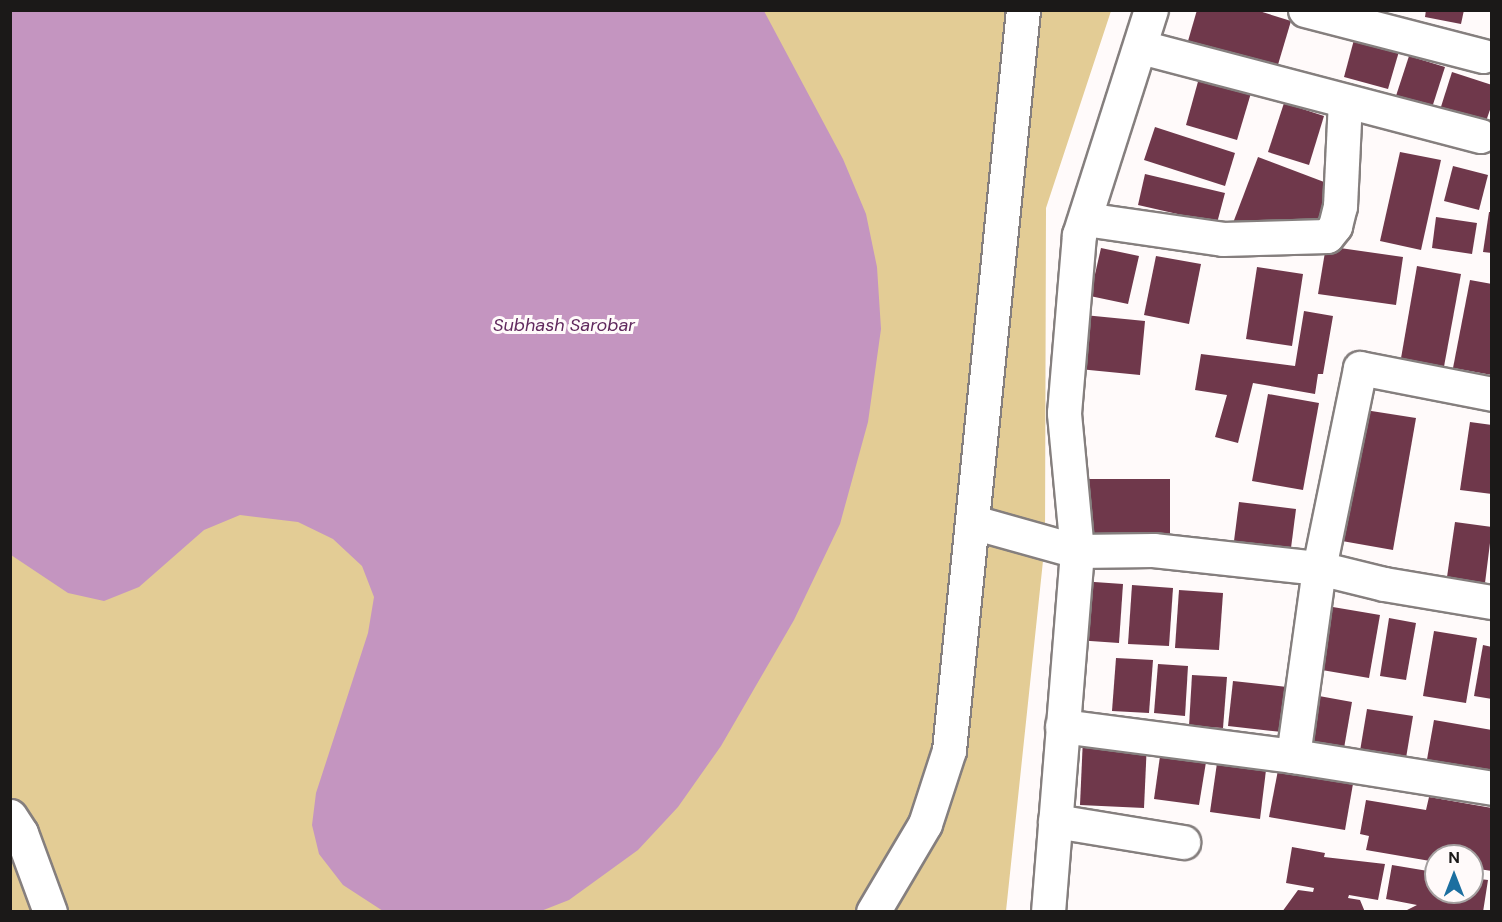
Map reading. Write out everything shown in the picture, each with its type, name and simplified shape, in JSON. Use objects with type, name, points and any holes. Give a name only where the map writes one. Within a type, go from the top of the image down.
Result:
[{"type":"street","points":[[873,912],[925,824],[949,750],[974,522],[1023,10]]},
{"type":"street","points":[[1048,912],[1077,551],[1064,413],[1079,235],[1151,10]]},
{"type":"street","points":[[1316,12],[1483,57]]},
{"type":"street","points":[[1141,47],[1481,136]]},
{"type":"street","points":[[1085,219],[1223,238],[1327,236],[1335,226],[1340,206],[1345,101]]},
{"type":"street","points":[[1293,756],[1319,568],[1360,368],[1491,394]]},
{"type":"street","points":[[974,522],[1077,551],[1153,550],[1319,568],[1384,584],[1491,602]]},
{"type":"street","points":[[1062,726],[1293,756],[1491,788]]},
{"type":"street","points":[[10,816],[21,833],[50,912]]},
{"type":"street","points":[[1055,821],[1183,842]]},
{"type":"shaded area","name":"Subhash Sarobar","points":[[10,11],[1111,11],[1046,208],[1045,542],[1006,911],[11,911]]},
{"type":"water","name":"Subhash Sarobar","points":[[11,10],[764,11],[843,159],[866,214],[877,267],[881,329],[868,422],[840,524],[794,620],[721,746],[678,807],[638,850],[569,900],[541,911],[383,911],[343,885],[319,854],[312,825],[316,793],[368,633],[374,597],[362,566],[333,539],[298,522],[240,515],[204,530],[139,587],[104,601],[68,593],[11,555]]},
{"type":"building","points":[[1197,10],[1256,10],[1291,21],[1277,68],[1188,41]]},
{"type":"building","points":[[1426,10],[1464,10],[1461,24],[1425,17]]},
{"type":"building","points":[[1355,36],[1400,48],[1388,89],[1344,77]]},
{"type":"building","points":[[1409,56],[1445,67],[1430,114],[1394,102]]},
{"type":"building","points":[[1452,72],[1492,85],[1492,104],[1484,127],[1439,113]]},
{"type":"building","points":[[1199,78],[1251,93],[1237,140],[1186,125]]},
{"type":"building","points":[[1284,103],[1324,116],[1309,165],[1268,152]]},
{"type":"building","points":[[1155,127],[1235,153],[1225,186],[1144,160]]},
{"type":"building","points":[[1400,152],[1441,160],[1421,250],[1380,241]]},
{"type":"building","points":[[1258,157],[1332,185],[1322,225],[1233,223]]},
{"type":"building","points":[[1453,166],[1488,175],[1479,210],[1444,201]]},
{"type":"building","points":[[1145,174],[1225,193],[1217,223],[1138,205]]},
{"type":"building","points":[[1489,212],[1492,212],[1492,253],[1483,252]]},
{"type":"building","points":[[1436,217],[1477,223],[1472,254],[1432,248]]},
{"type":"building","points":[[1326,246],[1403,257],[1396,305],[1318,294]]},
{"type":"building","points":[[1101,248],[1139,256],[1128,304],[1090,296]]},
{"type":"building","points":[[1156,256],[1201,264],[1189,324],[1144,315]]},
{"type":"building","points":[[1417,266],[1461,274],[1443,372],[1400,364]]},
{"type":"building","points":[[1257,267],[1303,274],[1292,346],[1246,339]]},
{"type":"building","points":[[1470,280],[1492,284],[1492,375],[1453,368]]},
{"type":"building","points":[[1304,311],[1333,316],[1323,374],[1318,374],[1315,394],[1253,383],[1238,443],[1215,437],[1227,395],[1195,390],[1201,354],[1295,366]]},
{"type":"building","points":[[1084,315],[1145,321],[1140,375],[1079,369]]},
{"type":"building","points":[[1268,394],[1319,403],[1303,490],[1252,481]]},
{"type":"building","points":[[1365,410],[1416,418],[1393,550],[1342,541]]},
{"type":"building","points":[[1470,422],[1492,425],[1492,494],[1460,490]]},
{"type":"building","points":[[1078,479],[1170,479],[1170,542],[1089,542]]},
{"type":"building","points":[[1239,502],[1296,509],[1291,548],[1234,541]]},
{"type":"building","points":[[1455,522],[1492,527],[1485,583],[1447,577]]},
{"type":"building","points":[[1080,581],[1123,584],[1119,643],[1076,640]]},
{"type":"building","points":[[1132,585],[1173,588],[1169,646],[1128,644]]},
{"type":"building","points":[[1179,590],[1223,593],[1219,650],[1175,648]]},
{"type":"building","points":[[1321,605],[1380,615],[1369,678],[1310,668]]},
{"type":"building","points":[[1389,618],[1416,623],[1406,680],[1380,676]]},
{"type":"building","points":[[1434,631],[1477,638],[1466,703],[1423,696]]},
{"type":"building","points":[[1483,645],[1492,647],[1492,699],[1474,696]]},
{"type":"building","points":[[1116,658],[1153,660],[1149,713],[1112,711]]},
{"type":"building","points":[[1158,664],[1188,666],[1185,716],[1154,713]]},
{"type":"building","points":[[1192,675],[1227,677],[1223,728],[1189,726]]},
{"type":"building","points":[[1233,681],[1287,687],[1282,732],[1228,726]]},
{"type":"building","points":[[1308,694],[1352,702],[1343,754],[1298,746]]},
{"type":"building","points":[[1367,709],[1413,716],[1406,758],[1360,751]]},
{"type":"building","points":[[1434,720],[1492,730],[1492,777],[1426,765]]},
{"type":"building","points":[[1083,738],[1147,742],[1144,808],[1080,805]]},
{"type":"building","points":[[1161,749],[1207,756],[1199,805],[1154,799]]},
{"type":"building","points":[[1218,756],[1267,762],[1260,819],[1210,812]]},
{"type":"building","points":[[1279,765],[1354,778],[1345,830],[1269,817]]},
{"type":"building","points":[[1429,797],[1492,808],[1492,871],[1484,870],[1484,844],[1424,844],[1424,860],[1366,850],[1369,836],[1360,834],[1366,800],[1426,810]]},
{"type":"building","points":[[1292,847],[1325,853],[1324,857],[1385,864],[1378,900],[1349,895],[1348,898],[1360,900],[1365,912],[1282,912],[1298,890],[1313,892],[1314,888],[1286,883]]},
{"type":"building","points":[[1392,865],[1424,870],[1424,904],[1484,904],[1484,880],[1488,880],[1483,912],[1403,912],[1417,905],[1386,899]]}]
